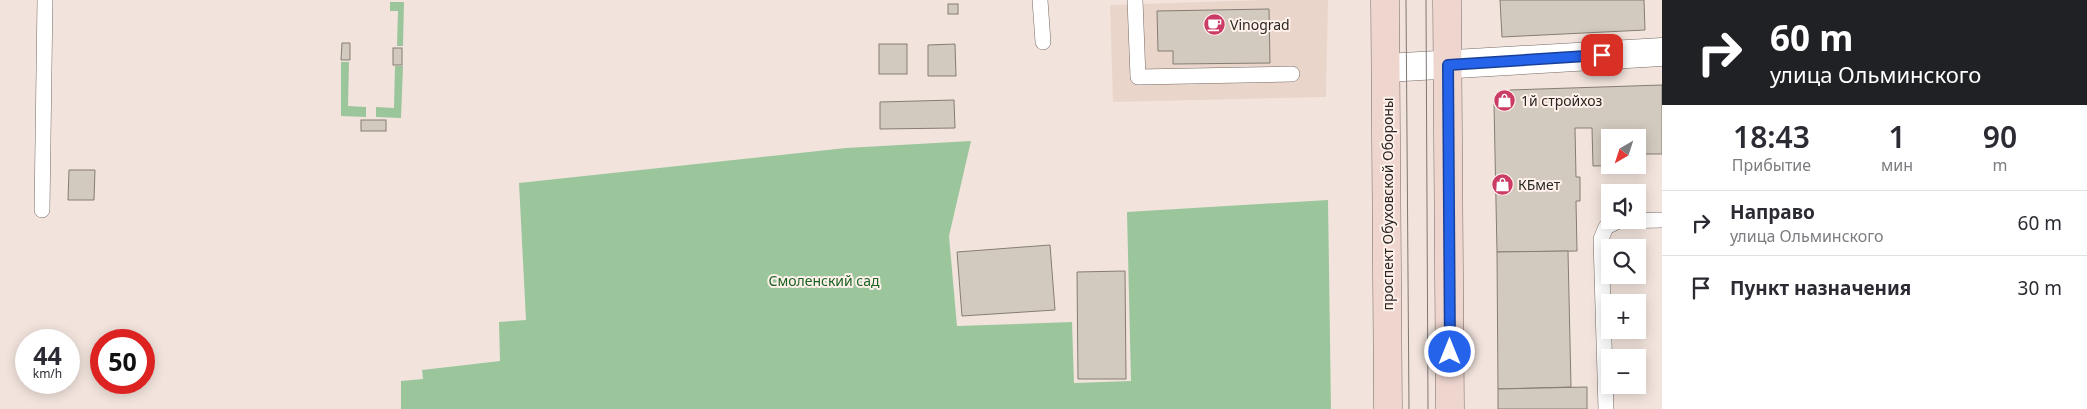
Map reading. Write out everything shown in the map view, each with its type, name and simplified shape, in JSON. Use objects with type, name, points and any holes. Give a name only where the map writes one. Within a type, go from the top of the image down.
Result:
[{"type":"main road","name":"проспект Обуховской Обороны","points":[[1385,0],[1388,409]]},
{"type":"main road","points":[[1447,0],[1450,409]]},
{"type":"street","points":[[1386,68],[1662,52]]},
{"type":"lane","points":[[42,210],[45,0]]},
{"type":"lane","points":[[1040,0],[1043,42]]},
{"type":"lane","points":[[1136,0],[1138,77],[1292,74]]},
{"type":"lane","points":[[1606,409],[1601,238],[1606,226],[1618,221],[1662,220]]},
{"type":"shaded area","points":[[1328,0],[1326,97],[1113,102],[1110,5]]},
{"type":"green space","points":[[390,2],[404,2],[403,46],[397,46],[398,11],[390,11]]},
{"type":"green space","points":[[341,62],[349,62],[348,106],[366,107],[366,117],[341,116]]},
{"type":"green space","points":[[395,66],[403,66],[401,118],[376,117],[376,107],[394,108]]},
{"type":"green space","name":"Смоленский сад","points":[[971,141],[949,236],[957,326],[1072,322],[1074,383],[1131,381],[1127,212],[1328,200],[1331,409],[401,409],[401,381],[423,379],[422,370],[500,361],[499,322],[526,320],[519,183],[846,148]]},
{"type":"building","points":[[1500,0],[1644,0],[1645,30],[1502,37]]},
{"type":"building","points":[[948,4],[958,4],[958,14],[948,14]]},
{"type":"building","name":"Vinograd","points":[[1269,9],[1270,63],[1173,64],[1173,51],[1158,51],[1157,11]]},
{"type":"building","points":[[342,43],[350,43],[350,60],[341,60]]},
{"type":"building","points":[[879,44],[907,44],[907,74],[879,74]]},
{"type":"building","points":[[955,44],[956,76],[928,76],[928,45]]},
{"type":"building","points":[[393,48],[402,48],[402,65],[393,65]]},
{"type":"building","points":[[1662,85],[1662,154],[1646,154],[1646,129],[1601,129],[1601,166],[1593,166],[1592,128],[1575,128],[1576,177],[1580,177],[1580,201],[1576,201],[1577,251],[1497,252],[1494,104],[1510,90]]},
{"type":"building","points":[[954,100],[955,128],[880,129],[880,102]]},
{"type":"building","points":[[361,120],[386,120],[386,131],[361,131]]},
{"type":"building","points":[[69,170],[95,170],[94,200],[68,200]]},
{"type":"building","points":[[1050,245],[1055,310],[962,316],[957,252]]},
{"type":"building","points":[[1568,251],[1571,387],[1498,389],[1497,252]]},
{"type":"building","points":[[1125,271],[1126,379],[1078,379],[1077,272]]},
{"type":"building","points":[[1587,387],[1587,409],[1498,409],[1498,389]]},
{"type":"tram line","points":[[1406,0],[1409,409]]},
{"type":"tram line","points":[[1426,0],[1428,409]]},
{"type":"place","name":"Vinograd","points":[[1214,24]]},
{"type":"place","name":"1й стройхоз","points":[[1505,100]]},
{"type":"place","name":"КБмет","points":[[1502,184]]},
{"type":"route","points":[[1450,352],[1448,65],[1602,55]]}]
